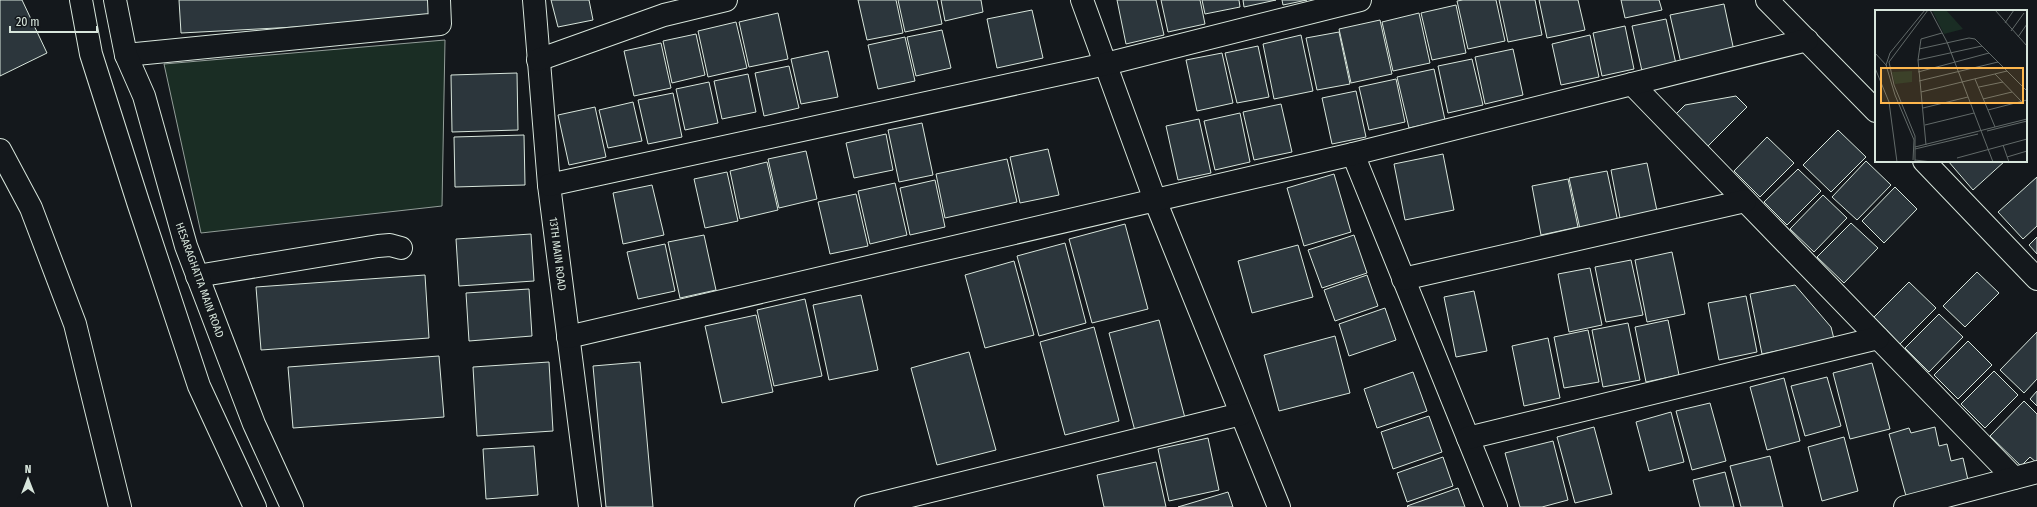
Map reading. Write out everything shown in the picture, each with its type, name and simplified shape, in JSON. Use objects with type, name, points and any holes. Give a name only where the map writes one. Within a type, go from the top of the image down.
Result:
[{"type":"street","points":[[81,0],[91,54],[199,386],[256,507]]},
{"type":"street","name":"HESARAGHATTA MAIN ROAD","points":[[115,0],[126,55],[144,96],[186,246],[254,424],[292,507]]},
{"type":"street","points":[[126,55],[440,24],[440,0]]},
{"type":"street","name":"13TH MAIN ROAD","points":[[534,0],[549,184],[590,507]]},
{"type":"street","points":[[538,60],[664,15],[726,0]]},
{"type":"street","points":[[1082,0],[1155,200],[1279,507]]},
{"type":"street","points":[[549,184],[1106,64],[1360,0]]},
{"type":"street","points":[[1767,0],[1875,110]]},
{"type":"street","points":[[568,337],[1353,154],[1807,40]]},
{"type":"street","points":[[1632,84],[2014,478]]},
{"type":"street","points":[[0,150],[32,208],[75,324],[120,507]]},
{"type":"street","points":[[1353,154],[1496,507]]},
{"type":"street","points":[[1925,162],[2037,279]]},
{"type":"street","points":[[1403,279],[1745,201]]},
{"type":"street","points":[[197,276],[378,246],[390,245],[402,248]]},
{"type":"street","points":[[1468,438],[1878,338]]},
{"type":"street","points":[[866,507],[1241,414]]},
{"type":"street","points":[[1905,507],[2037,472]]},
{"type":"green space","points":[[445,40],[442,206],[201,233],[164,64]]},
{"type":"building","points":[[0,0],[22,0],[47,53],[0,76]]},
{"type":"building","points":[[179,0],[429,0],[430,20],[181,33]]},
{"type":"building","points":[[551,0],[589,0],[593,20],[558,27]]},
{"type":"building","points":[[858,0],[896,0],[903,33],[867,40]]},
{"type":"building","points":[[898,0],[937,0],[942,24],[905,32]]},
{"type":"building","points":[[941,0],[981,0],[983,12],[945,21]]},
{"type":"building","points":[[1117,0],[1156,0],[1164,35],[1126,44]]},
{"type":"building","points":[[1161,0],[1200,0],[1205,24],[1168,32]]},
{"type":"building","points":[[1202,0],[1239,0],[1240,7],[1205,14]]},
{"type":"building","points":[[1243,0],[1276,0],[1244,7]]},
{"type":"building","points":[[1282,0],[1307,0],[1283,5]]},
{"type":"building","points":[[1496,0],[1505,41],[1468,49],[1457,1]]},
{"type":"building","points":[[1499,0],[1535,0],[1542,35],[1508,42]]},
{"type":"building","points":[[1539,0],[1578,0],[1585,30],[1547,38]]},
{"type":"building","points":[[1621,0],[1659,0],[1662,10],[1625,18]]},
{"type":"building","points":[[1724,4],[1734,51],[1681,63],[1670,15]]},
{"type":"building","points":[[1456,5],[1466,53],[1432,60],[1421,13]]},
{"type":"building","points":[[1032,10],[1043,58],[997,68],[987,19]]},
{"type":"building","points":[[778,13],[788,59],[749,67],[739,22]]},
{"type":"building","points":[[1419,13],[1430,63],[1393,71],[1382,22]]},
{"type":"building","points":[[1666,19],[1676,64],[1642,71],[1632,26]]},
{"type":"building","points":[[1380,20],[1392,74],[1351,83],[1339,29]]},
{"type":"building","points":[[736,22],[747,68],[708,77],[698,31]]},
{"type":"building","points":[[1625,26],[1634,69],[1602,76],[1593,33]]},
{"type":"building","points":[[942,30],[951,68],[916,76],[907,37]]},
{"type":"building","points":[[1339,32],[1350,84],[1317,90],[1306,38]]},
{"type":"building","points":[[696,34],[705,75],[672,83],[663,41]]},
{"type":"building","points":[[1301,35],[1313,91],[1274,99],[1263,44]]},
{"type":"building","points":[[1590,35],[1599,77],[1561,85],[1552,44]]},
{"type":"building","points":[[905,37],[915,81],[878,89],[868,45]]},
{"type":"building","points":[[661,43],[671,88],[634,96],[624,51]]},
{"type":"building","points":[[1258,46],[1269,97],[1237,103],[1225,53]]},
{"type":"building","points":[[1513,49],[1523,95],[1485,104],[1475,57]]},
{"type":"building","points":[[828,51],[838,97],[801,104],[791,59]]},
{"type":"building","points":[[1222,53],[1233,103],[1197,111],[1186,60]]},
{"type":"building","points":[[1472,59],[1483,105],[1448,113],[1438,66]]},
{"type":"building","points":[[789,66],[799,108],[764,116],[755,73]]},
{"type":"building","points":[[1434,69],[1445,120],[1409,128],[1397,77]]},
{"type":"building","points":[[517,73],[518,130],[452,132],[451,75]]},
{"type":"building","points":[[748,74],[756,112],[722,119],[714,81]]},
{"type":"building","points":[[1396,79],[1405,122],[1369,130],[1359,87]]},
{"type":"building","points":[[709,82],[718,123],[685,130],[676,89]]},
{"type":"building","points":[[1356,91],[1366,137],[1332,144],[1322,98]]},
{"type":"building","points":[[673,93],[682,137],[648,144],[638,100]]},
{"type":"building","points":[[1736,96],[1747,107],[1708,146],[1676,114],[1685,105]]},
{"type":"building","points":[[633,102],[642,141],[608,148],[599,110]]},
{"type":"building","points":[[1281,104],[1292,152],[1254,160],[1243,112]]},
{"type":"building","points":[[595,107],[606,157],[569,165],[558,115]]},
{"type":"building","points":[[1240,113],[1250,162],[1215,170],[1204,121]]},
{"type":"building","points":[[1199,119],[1211,173],[1178,180],[1166,126]]},
{"type":"building","points":[[922,123],[933,175],[899,182],[888,130]]},
{"type":"building","points":[[1838,130],[1866,157],[1831,192],[1803,165]]},
{"type":"building","points":[[886,134],[893,170],[854,178],[846,143]]},
{"type":"building","points":[[524,135],[525,185],[455,187],[454,137]]},
{"type":"building","points":[[1767,137],[1794,163],[1760,197],[1734,171]]},
{"type":"building","points":[[1048,149],[1059,195],[1020,203],[1010,157]]},
{"type":"building","points":[[806,151],[817,199],[779,208],[768,159]]},
{"type":"building","points":[[1443,154],[1454,210],[1405,220],[1394,164]]},
{"type":"building","points":[[1007,159],[1017,202],[945,218],[936,174]]},
{"type":"building","points":[[1866,161],[1891,185],[1857,220],[1832,197]]},
{"type":"building","points":[[767,162],[778,210],[740,219],[730,171]]},
{"type":"building","points":[[1949,162],[2004,162],[1973,190]]},
{"type":"building","points":[[1647,163],[1657,211],[1620,218],[1611,170]]},
{"type":"building","points":[[1798,169],[1821,191],[1787,225],[1764,202]]},
{"type":"building","points":[[1607,171],[1618,222],[1580,229],[1569,178]]},
{"type":"building","points":[[727,172],[738,221],[705,228],[694,179]]},
{"type":"building","points":[[1334,174],[1351,232],[1304,246],[1287,188]]},
{"type":"building","points":[[2037,177],[2037,226],[2023,239],[1998,212]]},
{"type":"building","points":[[1568,179],[1578,227],[1541,235],[1532,186]]},
{"type":"building","points":[[935,180],[945,227],[910,235],[900,188]]},
{"type":"building","points":[[895,183],[907,235],[870,244],[858,191]]},
{"type":"building","points":[[652,185],[664,235],[623,244],[613,193]]},
{"type":"building","points":[[1895,187],[1917,209],[1884,243],[1862,221]]},
{"type":"building","points":[[856,194],[868,246],[830,254],[818,202]]},
{"type":"building","points":[[1823,195],[1847,218],[1814,252],[1790,229]]},
{"type":"building","points":[[1851,223],[1878,248],[1844,283],[1817,257]]},
{"type":"building","points":[[1125,224],[1148,309],[1092,323],[1069,239]]},
{"type":"building","points":[[531,234],[534,281],[459,286],[456,239]]},
{"type":"building","points":[[704,235],[716,290],[680,298],[668,242]]},
{"type":"building","points":[[1354,235],[1367,273],[1322,288],[1308,250]]},
{"type":"building","points":[[2037,237],[2037,254],[2029,245]]},
{"type":"building","points":[[1065,243],[1086,323],[1039,336],[1017,256]]},
{"type":"building","points":[[665,244],[675,291],[638,299],[627,252]]},
{"type":"building","points":[[1298,245],[1313,297],[1252,313],[1238,261]]},
{"type":"building","points":[[1672,252],[1685,314],[1647,322],[1635,260]]},
{"type":"building","points":[[1631,260],[1643,315],[1606,322],[1595,267]]},
{"type":"building","points":[[1014,261],[1034,335],[985,348],[965,275]]},
{"type":"building","points":[[1590,268],[1602,325],[1569,332],[1558,274]]},
{"type":"building","points":[[1977,272],[1999,293],[1965,327],[1943,306]]},
{"type":"building","points":[[425,275],[429,338],[261,350],[256,287]]},
{"type":"building","points":[[1367,275],[1378,306],[1335,321],[1324,290]]},
{"type":"building","points":[[1909,282],[1936,308],[1900,344],[1874,317]]},
{"type":"building","points":[[1795,285],[1831,327],[1834,339],[1762,354],[1750,294]]},
{"type":"building","points":[[529,289],[532,336],[469,341],[466,293]]},
{"type":"building","points":[[1474,291],[1487,351],[1456,357],[1444,297]]},
{"type":"building","points":[[861,295],[878,370],[829,380],[813,305]]},
{"type":"building","points":[[1746,296],[1757,352],[1719,360],[1708,303]]},
{"type":"building","points":[[805,299],[822,376],[774,386],[757,310]]},
{"type":"building","points":[[1385,308],[1396,340],[1349,356],[1339,324]]},
{"type":"building","points":[[1939,314],[1963,337],[1929,372],[1905,348]]},
{"type":"building","points":[[756,315],[773,392],[722,403],[705,326]]},
{"type":"building","points":[[1159,320],[1185,418],[1135,431],[1109,333]]},
{"type":"building","points":[[1668,320],[1679,375],[1646,382],[1635,327]]},
{"type":"building","points":[[1628,323],[1640,380],[1603,387],[1592,330]]},
{"type":"building","points":[[1094,327],[1119,421],[1065,435],[1040,342]]},
{"type":"building","points":[[1588,330],[1599,382],[1564,388],[1554,337]]},
{"type":"building","points":[[2037,332],[2037,379],[2024,393],[2000,370]]},
{"type":"building","points":[[1335,336],[1350,393],[1279,411],[1264,355]]},
{"type":"building","points":[[1548,338],[1560,398],[1524,406],[1512,346]]},
{"type":"building","points":[[1968,341],[1992,365],[1958,399],[1934,375]]},
{"type":"building","points":[[969,352],[996,450],[937,465],[911,368]]},
{"type":"building","points":[[439,356],[444,417],[293,428],[288,367]]},
{"type":"building","points":[[549,362],[553,431],[477,436],[473,367]]},
{"type":"building","points":[[640,362],[653,507],[606,507],[593,366]]},
{"type":"building","points":[[1872,363],[1890,429],[1850,439],[1833,373]]},
{"type":"building","points":[[1994,371],[2018,395],[1985,428],[1961,404]]},
{"type":"building","points":[[1413,372],[1427,411],[1377,428],[1364,389]]},
{"type":"building","points":[[1827,377],[1841,426],[1805,436],[1791,386]]},
{"type":"building","points":[[1784,378],[1800,441],[1767,450],[1750,387]]},
{"type":"building","points":[[2037,391],[2037,406],[2030,399]]},
{"type":"building","points":[[2024,401],[2037,414],[2037,463],[2030,457],[2021,466],[1990,436]]},
{"type":"building","points":[[1710,403],[1726,461],[1692,470],[1676,411]]},
{"type":"building","points":[[1671,412],[1684,462],[1649,471],[1636,422]]},
{"type":"building","points":[[1429,416],[1442,452],[1393,469],[1381,432]]},
{"type":"building","points":[[1594,427],[1612,494],[1575,503],[1557,437]]},
{"type":"building","points":[[1935,427],[1939,446],[1947,444],[1951,461],[1963,458],[1968,480],[1906,496],[1889,434],[1909,428],[1911,433]]},
{"type":"building","points":[[1844,437],[1858,491],[1822,501],[1808,447]]},
{"type":"building","points":[[1208,438],[1219,490],[1169,501],[1158,449]]},
{"type":"building","points":[[1553,441],[1568,500],[1542,507],[1520,507],[1505,453]]},
{"type":"building","points":[[534,446],[538,495],[486,499],[483,449]]},
{"type":"building","points":[[1770,456],[1783,507],[1741,507],[1730,466]]},
{"type":"building","points":[[1443,457],[1453,486],[1407,502],[1397,473]]},
{"type":"building","points":[[1156,462],[1166,507],[1104,507],[1097,475]]},
{"type":"building","points":[[1725,472],[1734,507],[1700,507],[1693,480]]},
{"type":"building","points":[[1458,488],[1465,507],[1407,506]]},
{"type":"building","points":[[1228,492],[1233,507],[1178,507]]}]
